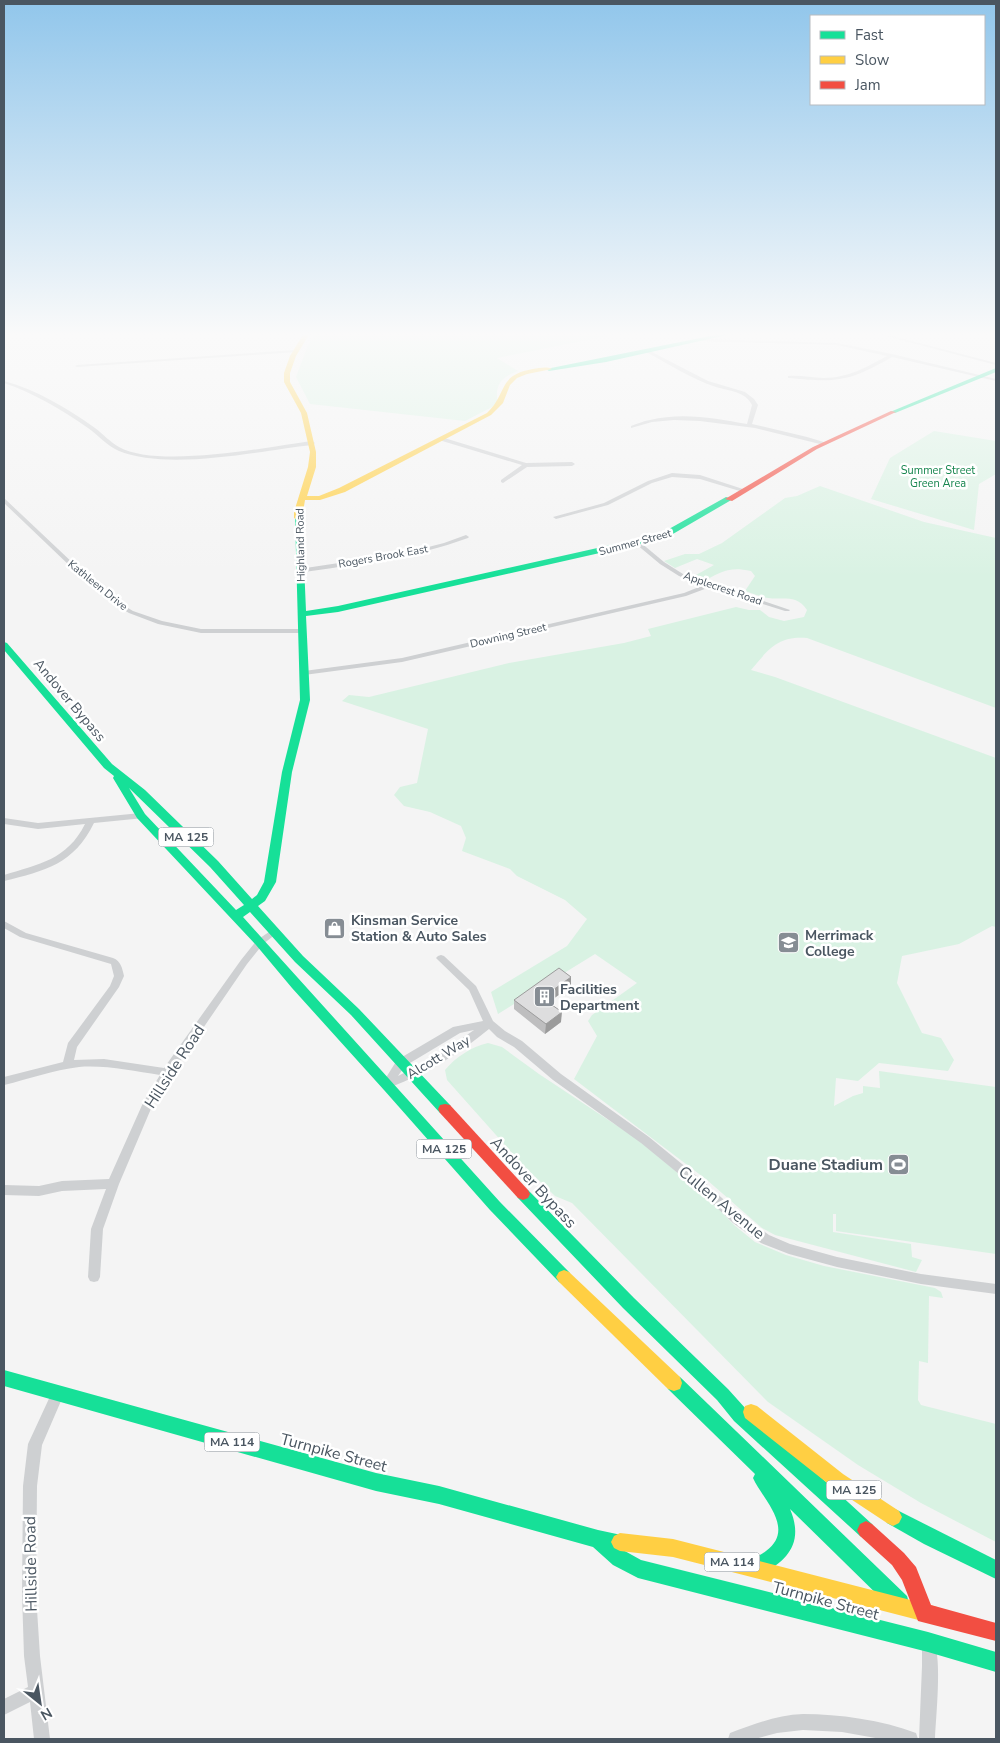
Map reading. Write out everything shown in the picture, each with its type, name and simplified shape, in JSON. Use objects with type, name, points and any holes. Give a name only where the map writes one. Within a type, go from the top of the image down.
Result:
[{"type":"main road","name":"Highland Road","points":[[304,414],[312,443],[313,461],[300,498],[298,512],[299,571],[305,677]]},
{"type":"main road","points":[[300,498],[323,497],[342,490],[486,414]]},
{"type":"main road","name":"Summer Street","points":[[302,614],[338,609],[638,543],[681,528],[824,443],[887,414]]},
{"type":"main road","name":"Andover Bypass","points":[[4,645],[90,747],[114,772],[141,792],[253,906],[299,959],[402,1062],[620,1296],[723,1393],[740,1415],[898,1559],[909,1574],[923,1627]]},
{"type":"main road","points":[[236,916],[253,906],[267,891],[270,882],[287,772],[305,700],[305,677]]},
{"type":"main road","name":"Andover Bypass","points":[[114,772],[141,816],[260,942],[296,985],[495,1206],[553,1266],[905,1608]]},
{"type":"main road","name":"Turnpike Street","points":[[4,1378],[376,1482],[431,1493],[524,1517],[598,1539],[673,1548],[905,1608],[923,1627],[996,1662]]},
{"type":"main road","name":"MA 125","points":[[723,1393],[748,1409],[807,1458],[896,1518],[996,1570]]},
{"type":"main road","points":[[736,1443],[779,1502],[788,1528],[787,1536],[780,1551],[754,1568]]},
{"type":"main road","name":"Turnpike Street","points":[[598,1539],[619,1559],[638,1569],[923,1627],[996,1632]]},
{"type":"street","points":[[72,414],[113,445],[137,456],[177,458],[312,443]]},
{"type":"street","points":[[749,425],[752,414]]},
{"type":"street","points":[[633,427],[656,419],[675,418],[749,425],[786,432],[824,443]]},
{"type":"street","points":[[441,439],[526,465],[572,464]]},
{"type":"street","points":[[503,481],[526,465]]},
{"type":"street","points":[[556,517],[606,504],[650,482],[672,475],[700,477],[743,490]]},
{"type":"street","name":"Kathleen Drive","points":[[4,500],[116,604],[132,612],[167,625],[200,632],[302,631]]},
{"type":"street","name":"Rogers Brook East","points":[[299,571],[412,553],[449,544],[466,537]]},
{"type":"street","name":"Applecrest Road","points":[[638,543],[670,569],[709,585],[787,610]]},
{"type":"street","name":"Downing Street","points":[[305,677],[402,660],[686,594],[709,585]]},
{"type":"street","points":[[4,821],[38,826],[141,816]]},
{"type":"street","points":[[4,878],[38,868],[67,854],[84,837],[90,822]]},
{"type":"street","points":[[4,924],[23,935],[110,960],[117,967],[119,976],[114,987],[72,1046],[68,1064]]},
{"type":"street","name":"Hillside Road","points":[[94,1277],[98,1229],[114,1184],[148,1103],[167,1072],[260,942],[275,931]]},
{"type":"street","points":[[441,958],[473,988],[489,1023]]},
{"type":"street","name":"Alcott Way","points":[[386,1084],[402,1062],[457,1030],[489,1023]]},
{"type":"street","name":"Alcott Way","points":[[386,1084],[413,1075],[469,1040],[489,1023]]},
{"type":"street","name":"Cullen Avenue","points":[[489,1023],[564,1082],[646,1140],[737,1218],[765,1239],[789,1249],[837,1262],[921,1279],[996,1289]]},
{"type":"street","points":[[4,1081],[68,1064],[105,1063],[167,1072]]},
{"type":"street","points":[[4,1190],[14,1192],[39,1191],[62,1186],[114,1184]]},
{"type":"street","name":"Hillside Road","points":[[42,1739],[32,1656],[29,1594],[30,1486],[35,1444],[58,1393]]},
{"type":"street","points":[[923,1627],[930,1666],[927,1739]]},
{"type":"street","points":[[4,1706],[36,1691]]},
{"type":"street","points":[[736,1739],[760,1729],[802,1722],[891,1733],[910,1739]]},
{"type":"green space","points":[[404,414],[478,414],[465,421]]},
{"type":"green space","name":"Summer Street Green Area","points":[[934,431],[996,441],[996,474],[979,484],[974,530],[871,499],[890,458]]},
{"type":"green space","name":"Merrimack College","points":[[820,486],[924,522],[996,538],[996,708],[807,638],[788,639],[774,645],[751,670],[775,677],[996,758],[996,927],[992,926],[959,944],[902,956],[897,983],[922,1033],[941,1038],[954,1060],[948,1071],[879,1063],[858,1081],[836,1078],[834,1106],[863,1093],[863,1086],[880,1088],[879,1071],[996,1087],[996,1254],[836,1231],[836,1214],[833,1214],[833,1232],[911,1244],[912,1257],[922,1260],[916,1272],[775,1235],[762,1228],[707,1180],[574,1079],[597,1036],[588,1021],[592,1015],[637,983],[595,954],[498,1014],[491,992],[567,946],[587,919],[565,900],[517,876],[510,869],[462,851],[466,838],[461,826],[430,812],[404,806],[394,795],[400,787],[417,783],[428,729],[342,701],[349,695],[369,697],[509,663],[624,643],[651,636],[648,629],[736,607],[760,610],[769,617],[784,621],[804,617],[807,610],[799,602],[789,599],[765,597],[745,591],[755,576],[751,571],[728,570],[706,580],[696,575],[714,565],[697,559],[675,568],[664,561],[685,554],[699,554],[722,543],[785,498],[797,496]]},
{"type":"green space","points":[[488,1043],[502,1047],[634,1137],[704,1194],[734,1225],[755,1242],[786,1255],[824,1266],[935,1288],[941,1292],[943,1298],[929,1296],[928,1363],[919,1361],[918,1400],[921,1405],[996,1424],[996,1542],[921,1503],[858,1465],[768,1402],[572,1203],[555,1196],[521,1163],[447,1080],[445,1070],[454,1061],[464,1053]]},
{"type":"building","points":[[559,968],[571,977],[542,998],[562,1012],[546,1024],[514,1000]]},
{"type":"traffic: fast","points":[[302,614],[338,609],[663,536],[729,499]]},
{"type":"traffic: fast","points":[[236,916],[261,898],[270,882],[287,772],[305,700],[298,518]]},
{"type":"traffic: fast","points":[[4,645],[108,766],[141,792],[214,864],[299,959],[355,1012],[445,1109]]},
{"type":"traffic: fast","points":[[118,778],[141,816],[260,942],[296,985],[389,1086],[495,1206],[564,1277]]},
{"type":"traffic: fast","points":[[523,1194],[628,1303],[704,1376],[740,1415],[866,1530]]},
{"type":"traffic: fast","points":[[4,1378],[376,1482],[439,1495],[598,1539],[620,1542]]},
{"type":"traffic: fast","points":[[674,1383],[900,1603]]},
{"type":"traffic: fast","points":[[754,1568],[777,1554],[784,1545],[787,1535],[787,1525],[780,1505],[762,1478]]},
{"type":"traffic: fast","points":[[893,1517],[930,1538],[996,1570]]},
{"type":"traffic: fast","points":[[598,1539],[619,1559],[638,1569],[928,1642],[996,1662]]},
{"type":"traffic: slow","points":[[298,518],[298,512],[312,467],[313,452],[304,414]]},
{"type":"traffic: slow","points":[[301,498],[320,498],[342,490],[488,414]]},
{"type":"traffic: slow","points":[[564,1277],[674,1383]]},
{"type":"traffic: slow","points":[[751,1412],[837,1480],[893,1517]]},
{"type":"traffic: slow","points":[[620,1542],[673,1548],[930,1614]]},
{"type":"traffic: jam","points":[[729,499],[815,448],[888,414]]},
{"type":"traffic: jam","points":[[445,1109],[523,1194]]},
{"type":"traffic: jam","points":[[866,1530],[898,1559],[909,1574],[925,1614]]},
{"type":"traffic: jam","points":[[930,1614],[996,1632]]},
{"type":"place","name":"Kinsman Service Station & Auto Sales","points":[[335,928]]},
{"type":"place","name":"Merrimack College","points":[[789,943]]},
{"type":"place","name":"Facilities Department","points":[[544,997]]},
{"type":"place","name":"Duane Stadium","points":[[899,1164]]}]
